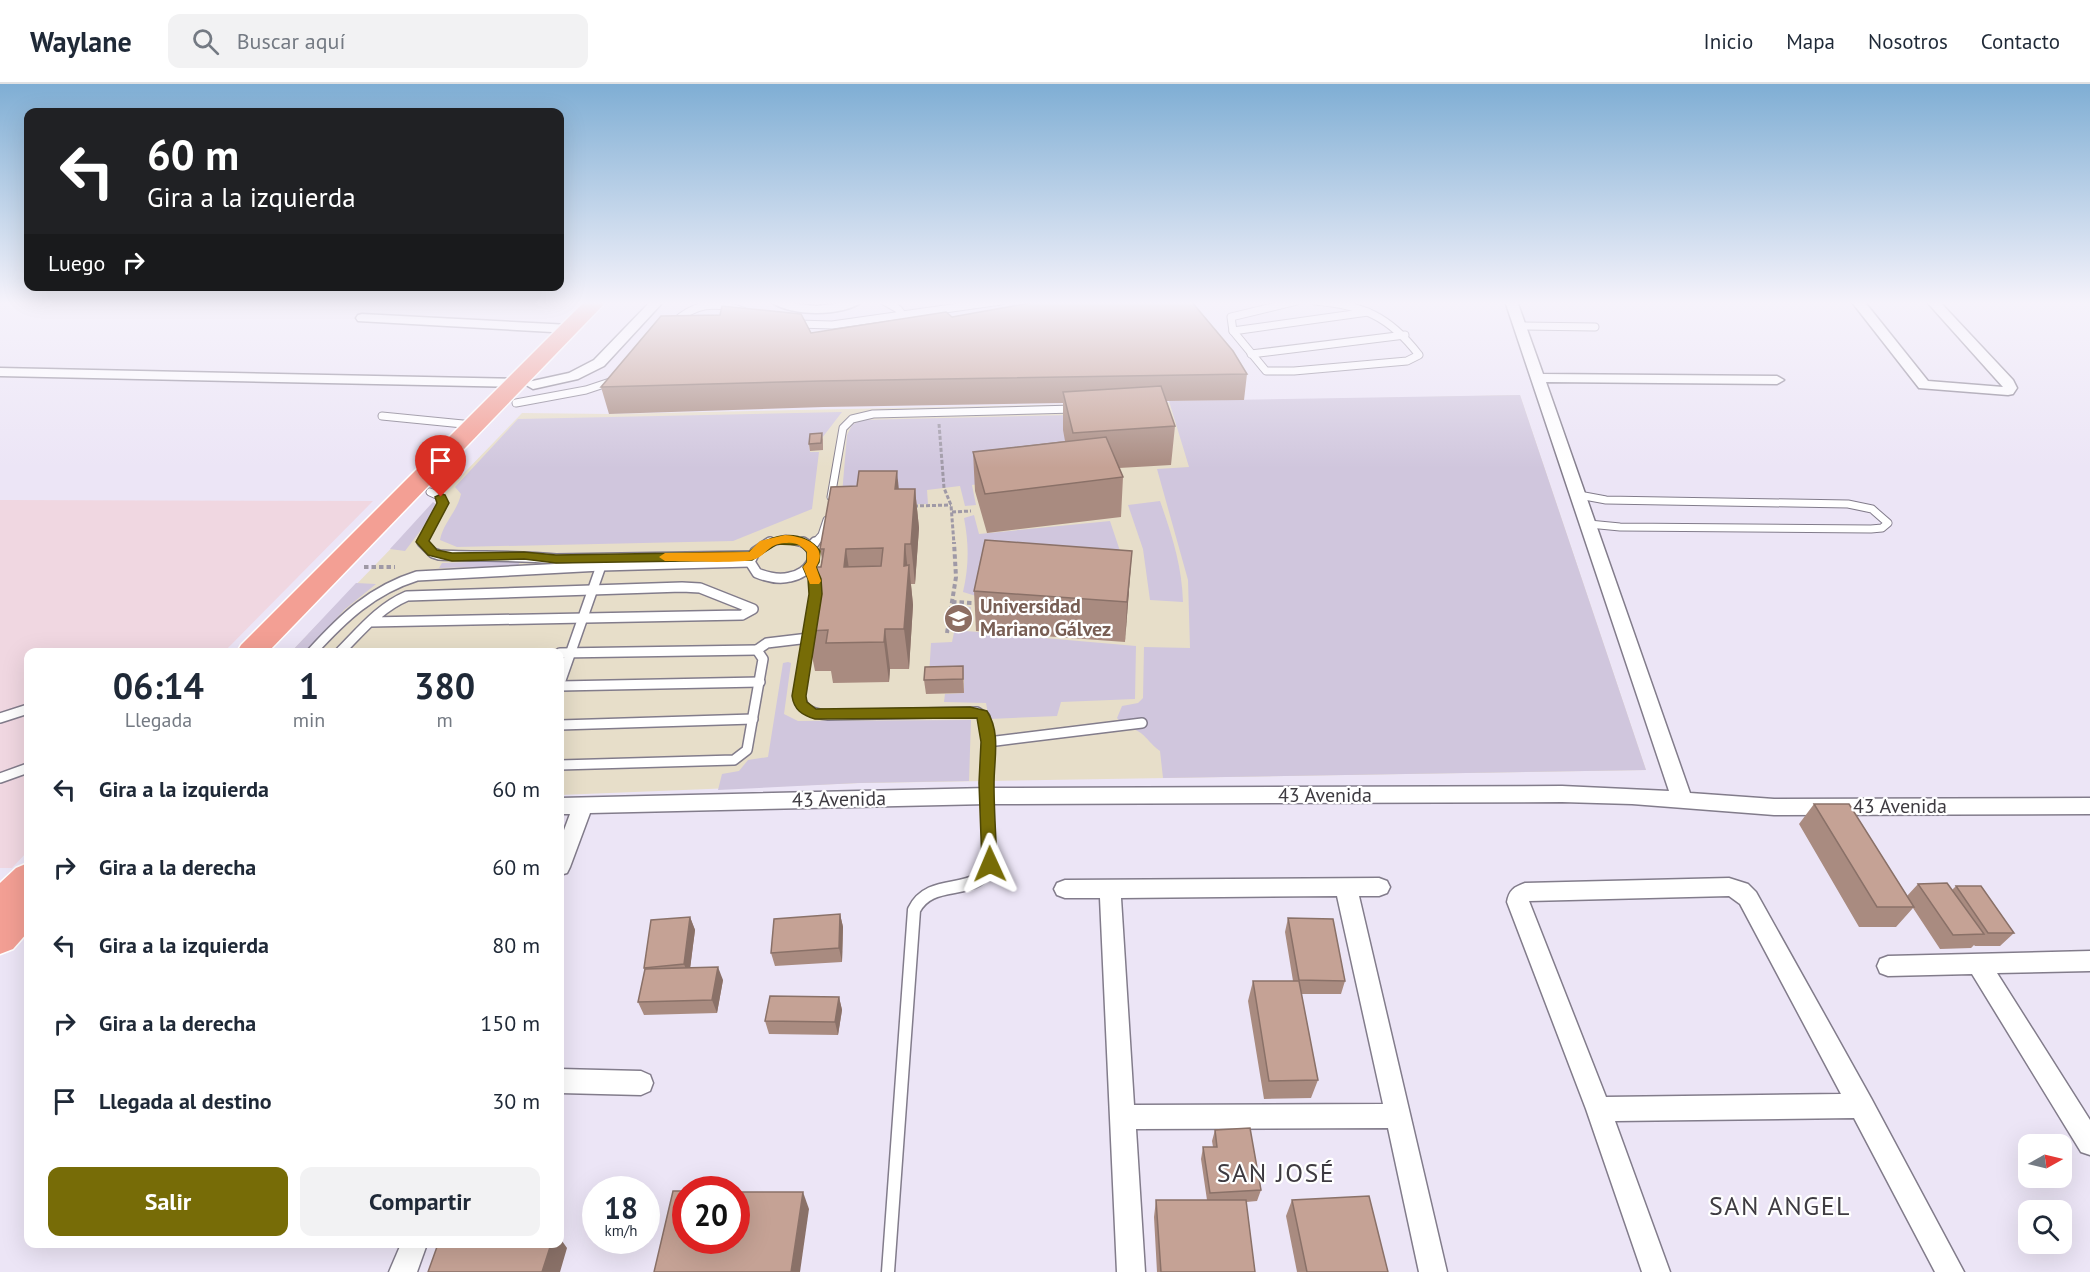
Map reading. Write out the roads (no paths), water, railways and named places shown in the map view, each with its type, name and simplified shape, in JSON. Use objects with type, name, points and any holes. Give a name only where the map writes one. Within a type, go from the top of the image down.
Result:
[{"type":"highway","points":[[278,648],[430,492],[522,390],[548,356]]},
{"type":"highway","points":[[255,648],[475,425],[522,390],[557,356]]},
{"type":"highway","points":[[0,907],[21,888]]},
{"type":"highway","points":[[0,938],[21,888]]},
{"type":"street","points":[[0,372],[490,381],[522,390],[573,376],[599,363],[605,356]]},
{"type":"street","points":[[1531,356],[1682,799]]},
{"type":"street","points":[[1901,356],[1924,385],[2008,391],[2010,388],[2008,383],[1983,356]]},
{"type":"street","points":[[1538,378],[1778,380]]},
{"type":"street","name":"43 Avenida","points":[[564,806],[988,796],[1562,794],[1682,799],[1718,804],[1774,807],[2090,806]]},
{"type":"street","points":[[564,856],[583,805]]},
{"type":"street","points":[[1347,887],[1433,1272]]},
{"type":"street","points":[[1065,889],[1379,887]]},
{"type":"street","points":[[1656,1272],[1598,1109],[1518,902],[1519,896],[1525,892],[1729,887],[1740,890],[1748,898],[1950,1272]]},
{"type":"street","points":[[1110,889],[1131,1272]]},
{"type":"street","points":[[1888,966],[2090,961]]},
{"type":"street","points":[[1978,963],[2090,1143]]},
{"type":"street","points":[[564,1082],[641,1083]]},
{"type":"street","points":[[1598,1109],[1862,1106]]},
{"type":"street","points":[[1122,1117],[1398,1116]]},
{"type":"street","points":[[403,1272],[412,1248]]},
{"type":"lane","points":[[1253,356],[1266,371],[1294,371],[1407,361],[1416,356]]},
{"type":"lane","points":[[522,390],[586,390],[618,378]]},
{"type":"lane","points":[[811,547],[818,541],[826,525],[841,435],[847,422],[854,418],[873,414],[1079,409]]},
{"type":"lane","points":[[382,416],[475,425]]},
{"type":"lane","points":[[430,492],[441,497],[443,503],[422,542],[432,553],[452,557],[524,556],[603,562]]},
{"type":"lane","points":[[1579,495],[1606,500],[1848,504],[1872,509],[1888,524],[1882,528],[1871,529],[1620,527],[1589,524]]},
{"type":"lane","points":[[316,648],[348,612],[363,600],[407,579],[428,575],[603,562],[751,559],[765,544],[774,540],[795,539],[811,547],[814,556],[809,567],[794,576],[774,579],[757,573],[751,559]]},
{"type":"lane","points":[[564,672],[603,562]]},
{"type":"lane","points":[[809,567],[814,579],[814,605]]},
{"type":"lane","points":[[344,648],[370,622],[398,599],[407,596],[682,587],[700,588],[753,609],[742,615],[582,620],[370,622]]},
{"type":"lane","points":[[812,616],[799,696],[800,703],[805,710],[828,715],[977,712],[985,717],[988,742],[990,864],[982,877],[971,883],[927,892],[917,899],[914,909],[888,1272]]},
{"type":"lane","points":[[564,653],[757,650],[767,643],[809,638]]},
{"type":"lane","points":[[564,765],[734,760],[742,756],[747,750],[760,682],[763,659],[757,650]]},
{"type":"lane","points":[[564,685],[760,682]]},
{"type":"lane","points":[[0,718],[24,710]]},
{"type":"lane","points":[[564,725],[753,719]]},
{"type":"lane","points":[[988,742],[1142,723]]},
{"type":"lane","points":[[0,778],[24,769]]},
{"type":"place","name":"Universidad Mariano Gálvez","points":[[959,618]]},
{"type":"district","name":"SAN JOSÉ","points":[[1276,1172]]},
{"type":"district","name":"SAN ANGEL","points":[[1780,1205]]}]
